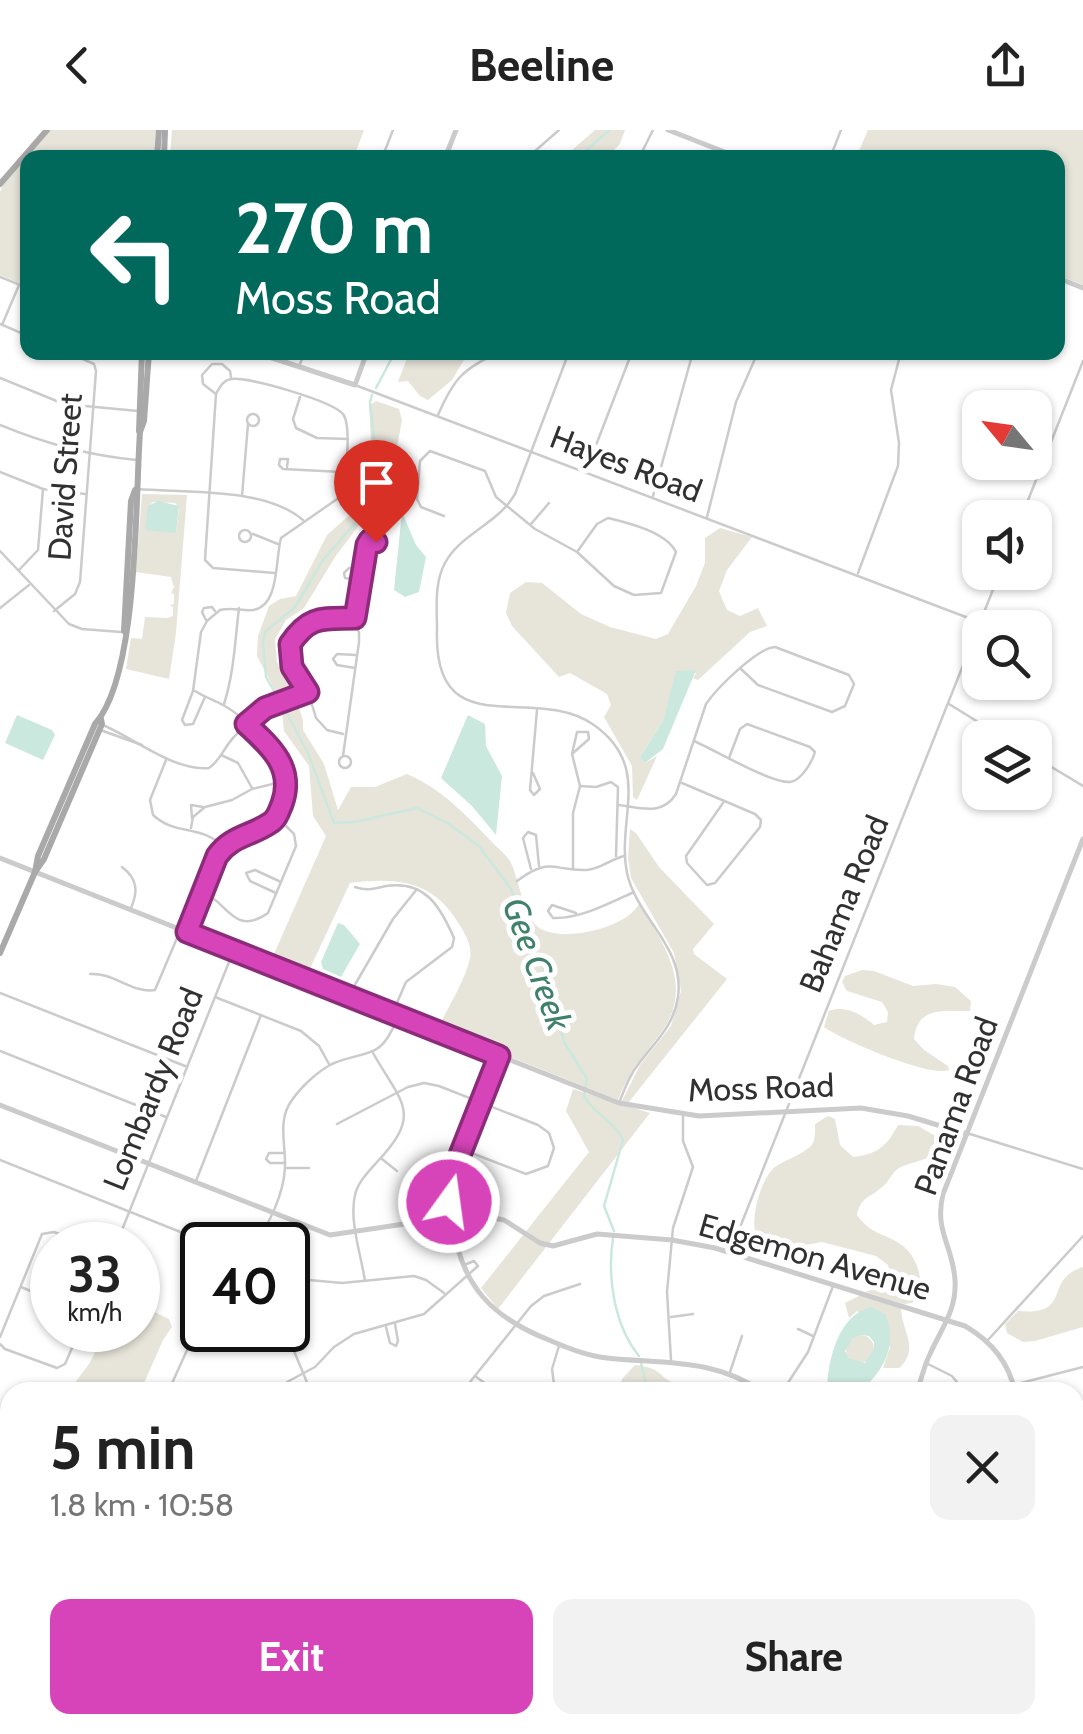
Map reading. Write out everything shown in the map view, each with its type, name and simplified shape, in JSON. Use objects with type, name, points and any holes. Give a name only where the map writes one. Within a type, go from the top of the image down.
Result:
[{"type":"main road","points":[[30,150],[47,130]]},
{"type":"main road","points":[[0,184],[20,161]]},
{"type":"main road","points":[[0,952],[44,859],[117,676],[130,606],[138,501],[138,410],[145,360]]},
{"type":"main road","points":[[140,432],[144,421],[146,360]]},
{"type":"street","points":[[536,150],[559,130]]},
{"type":"street","points":[[668,130],[719,150]]},
{"type":"street","points":[[0,277],[19,285],[1,325]]},
{"type":"street","name":"David Street","points":[[54,611],[78,589],[96,368],[82,360]]},
{"type":"street","name":"Hayes Road","points":[[278,360],[438,416],[962,615]]},
{"type":"street","points":[[299,367],[301,360]]},
{"type":"street","points":[[354,385],[364,360]]},
{"type":"street","points":[[438,416],[452,384],[463,371],[484,360]]},
{"type":"street","points":[[566,360],[508,506],[460,544],[444,566],[438,586],[437,660],[446,682],[470,702],[576,714],[607,736],[626,768],[630,807],[626,856],[634,892],[672,953],[679,990],[669,1025],[638,1064],[619,1103]]},
{"type":"street","points":[[586,472],[629,360]]},
{"type":"street","points":[[652,498],[691,360]]},
{"type":"street","points":[[706,518],[736,402],[754,360]]},
{"type":"street","points":[[857,574],[898,466],[899,443],[890,390],[899,360]]},
{"type":"street","points":[[1029,500],[1083,361]]},
{"type":"street","points":[[216,394],[204,384],[202,375],[212,364],[222,364],[230,371],[231,379]]},
{"type":"street","points":[[0,378],[64,404],[138,410]]},
{"type":"street","points":[[205,697],[193,724],[185,725],[182,720],[194,690],[199,641],[207,621],[216,613],[239,608],[254,610],[266,604],[272,592],[279,544],[287,531],[340,498],[348,440],[343,414],[334,407],[231,379],[216,394],[205,560],[208,566],[274,573]]},
{"type":"street","points":[[300,396],[293,419],[296,428],[317,438],[348,440]]},
{"type":"street","points":[[242,497],[248,424]]},
{"type":"street","points":[[0,425],[54,447],[138,460]]},
{"type":"street","points":[[444,516],[424,510],[417,499],[420,462],[430,451],[484,471],[493,493],[530,525],[577,552],[621,590],[651,596],[664,589],[676,552],[662,537],[608,518],[597,524],[577,552]]},
{"type":"street","points":[[287,467],[344,472]]},
{"type":"street","points":[[0,472],[43,489],[86,494]]},
{"type":"street","points":[[136,488],[242,497],[284,507],[303,520]]},
{"type":"street","points":[[18,571],[38,550],[43,489]]},
{"type":"street","points":[[530,525],[548,503]]},
{"type":"street","points":[[250,533],[279,544]]},
{"type":"street","points":[[350,620],[358,614],[370,540]]},
{"type":"street","points":[[0,551],[54,611],[75,627],[124,633]]},
{"type":"street","points":[[362,582],[345,578],[344,572],[364,568]]},
{"type":"street","points":[[0,608],[30,584]]},
{"type":"street","points":[[207,621],[204,608],[212,607],[216,613]]},
{"type":"street","points":[[224,705],[233,677],[232,651],[239,608]]},
{"type":"street","points":[[343,756],[359,632],[350,620],[332,616],[314,620],[299,631],[290,644],[292,667],[322,725],[344,734]]},
{"type":"street","points":[[619,805],[666,807],[674,800],[706,704],[741,669],[764,649],[771,646],[849,674],[854,684],[845,706],[836,712],[758,685],[741,669]]},
{"type":"street","points":[[356,668],[337,666],[332,659],[337,654],[358,655]]},
{"type":"street","name":"Bahama Road","points":[[730,1252],[962,668]]},
{"type":"street","points":[[90,974],[100,973],[146,992],[155,990],[224,846],[277,817],[286,772],[276,755],[224,705],[194,690]]},
{"type":"street","points":[[100,724],[167,758],[202,768],[214,765],[246,724],[265,708],[308,692]]},
{"type":"street","points":[[948,703],[975,720]]},
{"type":"street","points":[[533,773],[538,708]]},
{"type":"street","points":[[692,741],[729,758],[791,782],[815,752],[747,724],[740,729],[729,758]]},
{"type":"street","points":[[572,754],[589,739],[588,732],[577,732],[572,754],[580,786],[572,812],[573,868]]},
{"type":"street","points":[[221,755],[243,768],[252,789]]},
{"type":"street","points":[[167,758],[154,786],[150,809],[167,825],[207,832],[224,846]]},
{"type":"street","points":[[1052,767],[1083,786]]},
{"type":"street","points":[[192,819],[204,808],[252,789],[286,781]]},
{"type":"street","points":[[580,786],[615,783],[619,805],[616,858]]},
{"type":"street","points":[[680,783],[756,814],[761,824],[716,882],[707,884],[686,864],[686,856],[723,803]]},
{"type":"street","points":[[191,830],[191,805],[204,808]]},
{"type":"street","points":[[203,892],[216,898],[227,914],[249,922],[268,913],[296,846],[294,834],[277,817]]},
{"type":"street","points":[[531,870],[523,838],[528,832],[536,835],[540,868]]},
{"type":"street","name":"Panama Road","points":[[920,1382],[948,1320],[956,1282],[939,1214],[943,1194],[1083,839]]},
{"type":"street","points":[[517,881],[531,870],[556,864],[589,870],[626,856]]},
{"type":"street","name":"Moss Road","points":[[0,858],[619,1103],[682,1115],[724,1117],[834,1108],[879,1110],[1083,1169]]},
{"type":"street","points":[[122,867],[130,872],[137,892],[130,910]]},
{"type":"street","points":[[277,894],[250,881],[246,873],[255,870],[282,882]]},
{"type":"street","points":[[266,1222],[286,1165],[283,1123],[288,1106],[330,1065],[372,1052],[389,1038],[406,982],[440,958],[454,942],[432,898],[418,888],[398,885],[368,890],[354,886]]},
{"type":"street","points":[[348,996],[392,919],[418,888]]},
{"type":"street","points":[[576,913],[556,906],[548,911],[557,918],[600,908],[634,892]]},
{"type":"street","name":"Lombardy Road","points":[[125,1222],[234,950]]},
{"type":"street","points":[[0,993],[186,1066]]},
{"type":"street","points":[[214,996],[311,1037],[330,1065]]},
{"type":"street","points":[[195,1183],[261,1015]]},
{"type":"street","points":[[0,1051],[166,1117]]},
{"type":"street","points":[[365,1281],[355,1194],[403,1130],[404,1110],[372,1052]]},
{"type":"street","points":[[499,1056],[450,1184],[451,1217],[466,1274],[494,1310],[514,1326],[560,1345],[606,1358],[671,1362],[730,1373],[745,1382]]},
{"type":"street","points":[[337,1124],[416,1084],[430,1084],[545,1129],[553,1142],[552,1159],[543,1170],[526,1174],[462,1150]]},
{"type":"street","name":"Edgemon Avenue","points":[[0,1106],[330,1235],[472,1214],[514,1224],[553,1246],[597,1234],[672,1240],[730,1252],[948,1320],[987,1341],[1006,1363],[1012,1382]]},
{"type":"street","points":[[671,1362],[667,1292],[672,1240],[678,1206],[693,1167],[683,1141],[682,1115]]},
{"type":"street","points":[[285,1152],[269,1153],[266,1160],[309,1168]]},
{"type":"street","points":[[381,1158],[397,1172]]},
{"type":"street","points":[[0,1160],[180,1232]]},
{"type":"street","points":[[987,1341],[1083,1236]]},
{"type":"street","points":[[287,1382],[302,1375],[347,1337],[418,1318],[477,1268],[471,1261],[462,1265]]},
{"type":"street","points":[[0,1336],[30,1265]]},
{"type":"street","points":[[310,1281],[336,1284],[414,1276],[445,1294]]},
{"type":"street","points":[[470,1382],[514,1326],[544,1296],[580,1284]]},
{"type":"street","points":[[789,1382],[804,1360],[834,1285]]},
{"type":"street","points":[[20,1287],[30,1291]]},
{"type":"street","points":[[670,1317],[692,1314]]},
{"type":"street","points":[[386,1326],[394,1346],[398,1340],[395,1324]]},
{"type":"street","points":[[798,1329],[814,1336]]},
{"type":"street","points":[[730,1373],[742,1336]]},
{"type":"street","points":[[0,1344],[52,1368],[61,1368],[69,1352]]},
{"type":"street","points":[[554,1382],[552,1369],[560,1345]]},
{"type":"street","points":[[172,1382],[185,1352]]},
{"type":"street","points":[[295,1352],[306,1382]]},
{"type":"street","points":[[926,1363],[948,1372],[957,1382]]},
{"type":"street","points":[[1036,1382],[1083,1367]]},
{"type":"street","points":[[475,1376],[483,1382]]},
{"type":"shaded area","points":[[50,130],[156,130],[155,150],[33,150]]},
{"type":"shaded area","points":[[172,130],[364,130],[357,150],[171,150]]},
{"type":"shaded area","points":[[595,130],[625,130],[614,150],[572,150]]},
{"type":"shaded area","points":[[868,130],[1083,130],[1083,285],[1065,278],[1065,150],[859,150]]},
{"type":"shaded area","points":[[20,164],[20,283],[0,275],[3,184]]},
{"type":"shaded area","points":[[407,360],[464,360],[452,380],[428,400],[408,381],[398,382]]},
{"type":"shaded area","points":[[376,401],[399,409],[402,420],[385,512],[369,512],[304,608],[286,620],[275,639],[277,662],[294,695],[280,700],[257,656],[258,636],[269,606],[296,596],[327,535],[362,504],[371,440],[369,406]]},
{"type":"shaded area","points":[[142,494],[187,495],[169,679],[126,669],[131,638],[142,639],[145,617],[173,616],[171,577],[136,572]],"holes":[[[153,502],[175,503],[179,509],[176,533],[148,507]]]},
{"type":"shaded area","points":[[158,501],[179,506],[176,533],[145,530],[148,506]]},
{"type":"shaded area","points":[[402,512],[416,545],[426,557],[419,592],[405,597],[394,590]]},
{"type":"shaded area","points":[[720,528],[752,537],[727,570],[719,591],[727,610],[740,616],[758,608],[767,626],[750,632],[698,680],[693,678],[696,673],[677,671],[663,721],[640,757],[645,763],[657,756],[637,800],[633,797],[632,766],[604,717],[611,705],[607,694],[570,673],[559,677],[512,626],[506,613],[510,593],[526,582],[542,583],[581,614],[610,627],[656,639],[668,634],[696,586],[705,563],[705,538]]},
{"type":"shaded area","points":[[696,670],[663,749],[645,763],[640,757],[663,721],[676,671]]},
{"type":"shaded area","points":[[296,699],[303,730],[324,764],[338,810],[351,787],[375,787],[407,774],[452,803],[507,857],[531,917],[541,929],[565,934],[594,930],[622,920],[639,904],[672,967],[675,1000],[670,1017],[631,1073],[618,1100],[438,1028],[464,976],[470,950],[452,913],[415,886],[385,881],[350,883],[306,977],[270,963],[326,836],[313,816],[309,766],[284,731],[281,704]]},
{"type":"shaded area","points":[[17,715],[52,730],[55,735],[43,760],[5,743]]},
{"type":"shaded area","points":[[468,715],[485,724],[486,746],[502,776],[496,835],[441,778]]},
{"type":"shaded area","points":[[630,829],[659,867],[714,924],[693,949],[694,954],[727,979],[628,1103],[622,1101],[640,1065],[671,1026],[681,991],[674,953],[631,878]]},
{"type":"shaded area","points":[[338,923],[360,944],[341,977],[323,969],[321,962]]},
{"type":"shaded area","points":[[862,970],[913,986],[955,987],[971,1001],[970,1011],[933,1013],[916,1028],[914,1039],[949,1070],[906,1063],[824,1027],[829,1011],[835,1009],[853,1012],[874,1025],[887,1022],[888,1012],[882,1002],[847,991],[842,982],[845,976]]},
{"type":"shaded area","points":[[573,1089],[650,1113],[498,1309],[481,1288],[589,1152],[566,1111]]},
{"type":"shaded area","points":[[828,1116],[835,1119],[840,1145],[853,1157],[881,1148],[898,1125],[918,1126],[939,1138],[937,1153],[902,1166],[863,1201],[857,1215],[874,1231],[903,1246],[913,1258],[920,1281],[912,1303],[865,1292],[886,1285],[891,1277],[888,1265],[876,1256],[822,1242],[793,1247],[756,1235],[756,1209],[765,1180],[775,1167],[810,1147],[815,1124]]},
{"type":"shaded area","points":[[1083,1267],[1083,1327],[1023,1342],[1007,1333],[1005,1324],[1018,1311],[1046,1308],[1063,1280]]},
{"type":"shaded area","points":[[861,1295],[901,1307],[909,1354],[899,1368],[883,1368],[890,1347],[857,1311],[849,1318],[845,1303]]},
{"type":"shaded area","points":[[871,1307],[885,1314],[890,1335],[887,1355],[869,1382],[828,1382],[837,1340],[850,1319]],"holes":[[[861,1335],[874,1342],[865,1363],[849,1358],[845,1351],[853,1338]]]},
{"type":"shaded area","points":[[160,1315],[169,1319],[172,1327],[160,1347]]},
{"type":"shaded area","points":[[860,1335],[870,1339],[874,1349],[870,1359],[860,1363],[850,1359],[846,1349],[850,1339]]},
{"type":"shaded area","points":[[95,1352],[158,1352],[144,1382],[76,1382]]},
{"type":"shaded area","points":[[635,1365],[654,1369],[672,1382],[621,1382]]},
{"type":"waterway","name":"Gee Creek","points":[[587,150],[609,130]]},
{"type":"waterway","name":"Gee Creek","points":[[376,388],[391,360]]},
{"type":"waterway","name":"Gee Creek","points":[[278,698],[266,677],[265,632],[295,607],[323,560],[370,506],[378,477],[372,395]]},
{"type":"waterway","name":"Gee Creek","points":[[283,706],[308,753],[334,823],[417,808],[449,824],[479,846],[511,889],[546,975],[564,1042],[587,1079],[584,1096],[623,1140],[604,1206],[614,1231]]},
{"type":"waterway","name":"Gee Creek","points":[[613,1238],[614,1300],[630,1344],[639,1356]]},
{"type":"waterway","name":"Gee Creek","points":[[641,1363],[646,1382]]},
{"type":"route","points":[[376,542],[370,540],[367,545],[355,618],[332,616],[314,620],[290,644],[292,667],[308,692],[259,711],[246,724],[270,747],[286,772],[284,798],[271,823],[224,846],[187,932],[499,1056],[454,1170],[449,1202]]}]
